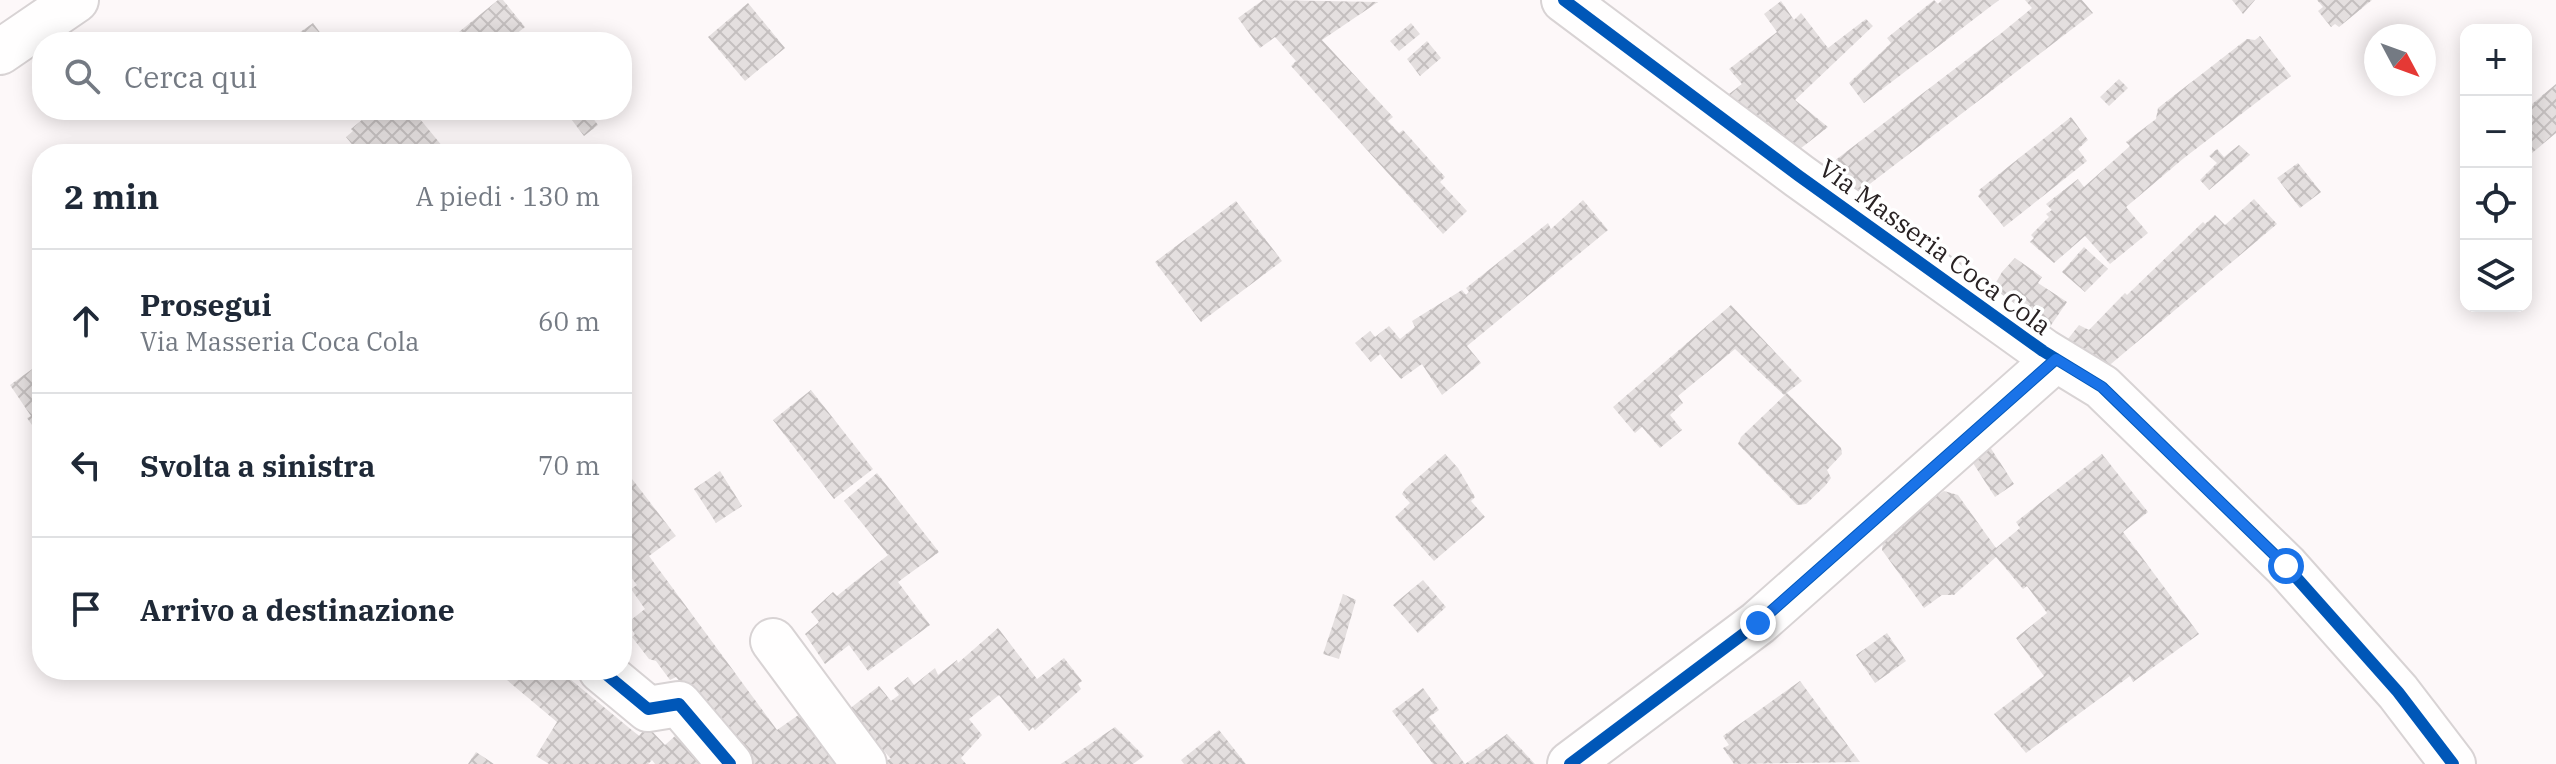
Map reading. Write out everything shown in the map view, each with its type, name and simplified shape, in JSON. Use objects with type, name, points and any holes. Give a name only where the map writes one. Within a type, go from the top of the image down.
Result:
[{"type":"street","points":[[0,52],[76,0]]},
{"type":"street","name":"Via Masseria Coca Cola","points":[[1564,0],[1799,176],[2056,359],[2102,387],[2286,566],[2398,692],[2453,764]]},
{"type":"street","points":[[1570,764],[1758,623],[2056,359]]},
{"type":"street","points":[[773,641],[864,764]]},
{"type":"street","points":[[613,680],[648,709],[679,704],[730,764]]},
{"type":"building","points":[[498,0],[503,0],[525,27],[519,32],[459,32]]},
{"type":"building","points":[[1263,0],[1378,2],[1322,40],[1393,117],[1388,121],[1399,133],[1403,130],[1445,177],[1440,182],[1467,211],[1443,234],[1291,66],[1296,61],[1275,37],[1260,48],[1238,18]]},
{"type":"building","points":[[1934,0],[1938,4],[1942,0],[1999,0],[1864,103],[1849,83],[1891,43],[1887,38]]},
{"type":"building","points":[[2025,0],[2082,0],[2093,13],[1858,193],[1851,185],[1847,188],[1829,165],[2032,8]]},
{"type":"building","points":[[2232,0],[2255,0],[2243,14]]},
{"type":"building","points":[[2317,0],[2372,0],[2339,27],[2335,24],[2331,27],[2318,11],[2323,7]]},
{"type":"building","points":[[1781,1],[1794,20],[1801,13],[1828,48],[1866,19],[1873,26],[1795,100],[1828,127],[1796,152],[1757,123],[1729,94],[1742,84],[1729,69],[1777,32],[1764,14]]},
{"type":"building","points":[[748,3],[785,48],[745,81],[708,37]]},
{"type":"building","points":[[313,23],[320,32],[300,32]]},
{"type":"building","points":[[1411,23],[1420,34],[1399,51],[1390,41]]},
{"type":"building","points":[[2260,36],[2291,76],[2126,207],[2148,233],[2110,264],[2085,236],[2054,263],[2030,242],[2034,238],[2031,235],[2052,210],[2046,204],[2078,179],[2084,187],[2130,146],[2126,142],[2156,119],[2158,108],[2247,39],[2255,40]]},
{"type":"building","points":[[1427,41],[1441,58],[1420,76],[1407,59]]},
{"type":"building","points":[[2119,79],[2128,88],[2109,106],[2100,97]]},
{"type":"building","points":[[2556,84],[2556,133],[2532,153],[2532,104]]},
{"type":"building","points":[[2071,117],[2088,140],[2078,149],[2087,161],[2004,227],[1978,196],[1979,190]]},
{"type":"building","points":[[362,120],[421,120],[441,144],[352,144],[346,137],[353,131],[351,129]]},
{"type":"building","points":[[572,120],[594,120],[598,125],[584,136]]},
{"type":"building","points":[[2239,145],[2250,155],[2209,190],[2200,180],[2217,163],[2209,156],[2217,149],[2224,157]]},
{"type":"building","points":[[2298,163],[2321,192],[2300,208],[2277,178]]},
{"type":"building","points":[[2254,199],[2277,224],[2105,369],[2064,344],[2079,325],[2089,330],[2203,222],[2205,224],[2215,215],[2225,225]]},
{"type":"building","points":[[1583,200],[1608,230],[1467,346],[1481,363],[1442,395],[1422,364],[1401,379],[1380,354],[1371,362],[1355,343],[1370,331],[1375,337],[1389,326],[1400,339],[1415,327],[1412,321],[1462,290],[1466,295],[1469,292],[1466,288],[1548,223],[1551,229]]},
{"type":"building","points":[[1236,201],[1282,261],[1201,322],[1155,262]]},
{"type":"building","points":[[2084,247],[2108,269],[2085,292],[2062,272]]},
{"type":"building","points":[[2015,258],[2042,277],[2038,283],[2067,302],[2047,331],[1990,293],[2002,272]]},
{"type":"building","points":[[1731,305],[1802,381],[1784,395],[1735,349],[1678,396],[1683,403],[1670,415],[1682,430],[1660,448],[1642,427],[1635,433],[1613,407]]},
{"type":"building","points":[[32,369],[32,425],[27,418],[31,416],[10,385]]},
{"type":"building","points":[[811,390],[873,469],[834,499],[773,420]]},
{"type":"building","points":[[1787,393],[1841,448],[1842,454],[1827,470],[1831,478],[1806,504],[1797,505],[1738,444],[1741,437]]},
{"type":"building","points":[[1990,447],[2014,484],[1995,497],[1971,460]]},
{"type":"building","points":[[1445,454],[1458,468],[1475,497],[1471,501],[1485,517],[1434,561],[1395,517],[1410,503],[1402,494],[1405,489]]},
{"type":"building","points":[[2102,454],[2148,512],[2123,532],[2199,634],[2133,682],[2130,676],[2026,753],[1994,714],[2044,676],[2016,638],[2047,613],[2027,586],[2023,589],[1996,557],[1954,595],[1942,595],[1924,608],[1882,550],[1884,535],[1944,491],[1958,495],[1996,548],[2020,528],[2016,522]]},
{"type":"building","points":[[720,471],[742,506],[716,523],[694,489]]},
{"type":"building","points":[[877,473],[939,552],[898,582],[930,625],[868,671],[849,645],[825,664],[805,634],[819,622],[811,612],[833,592],[837,596],[888,555],[844,501]]},
{"type":"building","points":[[632,479],[676,536],[649,556],[777,730],[807,709],[845,764],[753,764],[726,725],[693,697],[676,677],[670,680],[632,637],[635,634],[632,619],[645,609],[632,590],[637,585],[632,579]]},
{"type":"building","points":[[1423,580],[1446,607],[1418,633],[1393,605]]},
{"type":"building","points":[[1343,594],[1356,600],[1339,659],[1323,654]]},
{"type":"building","points":[[998,628],[1037,679],[1064,658],[1082,681],[1078,684],[1081,689],[1035,730],[1033,727],[1029,731],[999,695],[969,719],[982,735],[961,758],[966,764],[882,764],[880,762],[891,759],[884,751],[880,753],[871,742],[875,739],[870,732],[863,737],[844,713],[879,686],[891,701],[899,695],[894,688],[908,677],[914,685],[935,668],[938,675],[957,660],[958,663]]},
{"type":"building","points":[[1887,633],[1906,661],[1875,683],[1856,655]]},
{"type":"building","points":[[507,680],[571,680],[639,736],[647,726],[665,745],[684,728],[720,764],[655,764],[652,760],[648,764],[549,764],[536,756],[557,722]]},
{"type":"building","points":[[1800,681],[1860,762],[1734,764],[1723,748],[1729,745],[1723,736]]},
{"type":"building","points":[[1423,688],[1439,710],[1429,717],[1465,764],[1433,764],[1392,711]]},
{"type":"building","points":[[1115,727],[1144,756],[1133,764],[1061,764]]},
{"type":"building","points":[[1219,730],[1246,764],[1184,764],[1181,760]]},
{"type":"building","points":[[1507,734],[1535,764],[1465,764]]},
{"type":"building","points":[[476,752],[494,764],[468,764]]},
{"type":"cycle path","points":[[1564,0],[1799,176],[2043,351],[2102,387],[2286,566],[2398,692],[2453,764]]},
{"type":"cycle path","points":[[1570,764],[1758,623],[2056,359]]},
{"type":"cycle path","points":[[613,680],[648,709],[679,704],[730,764]]},
{"type":"route","points":[[1758,623],[2056,359],[2102,387],[2286,566]]}]
